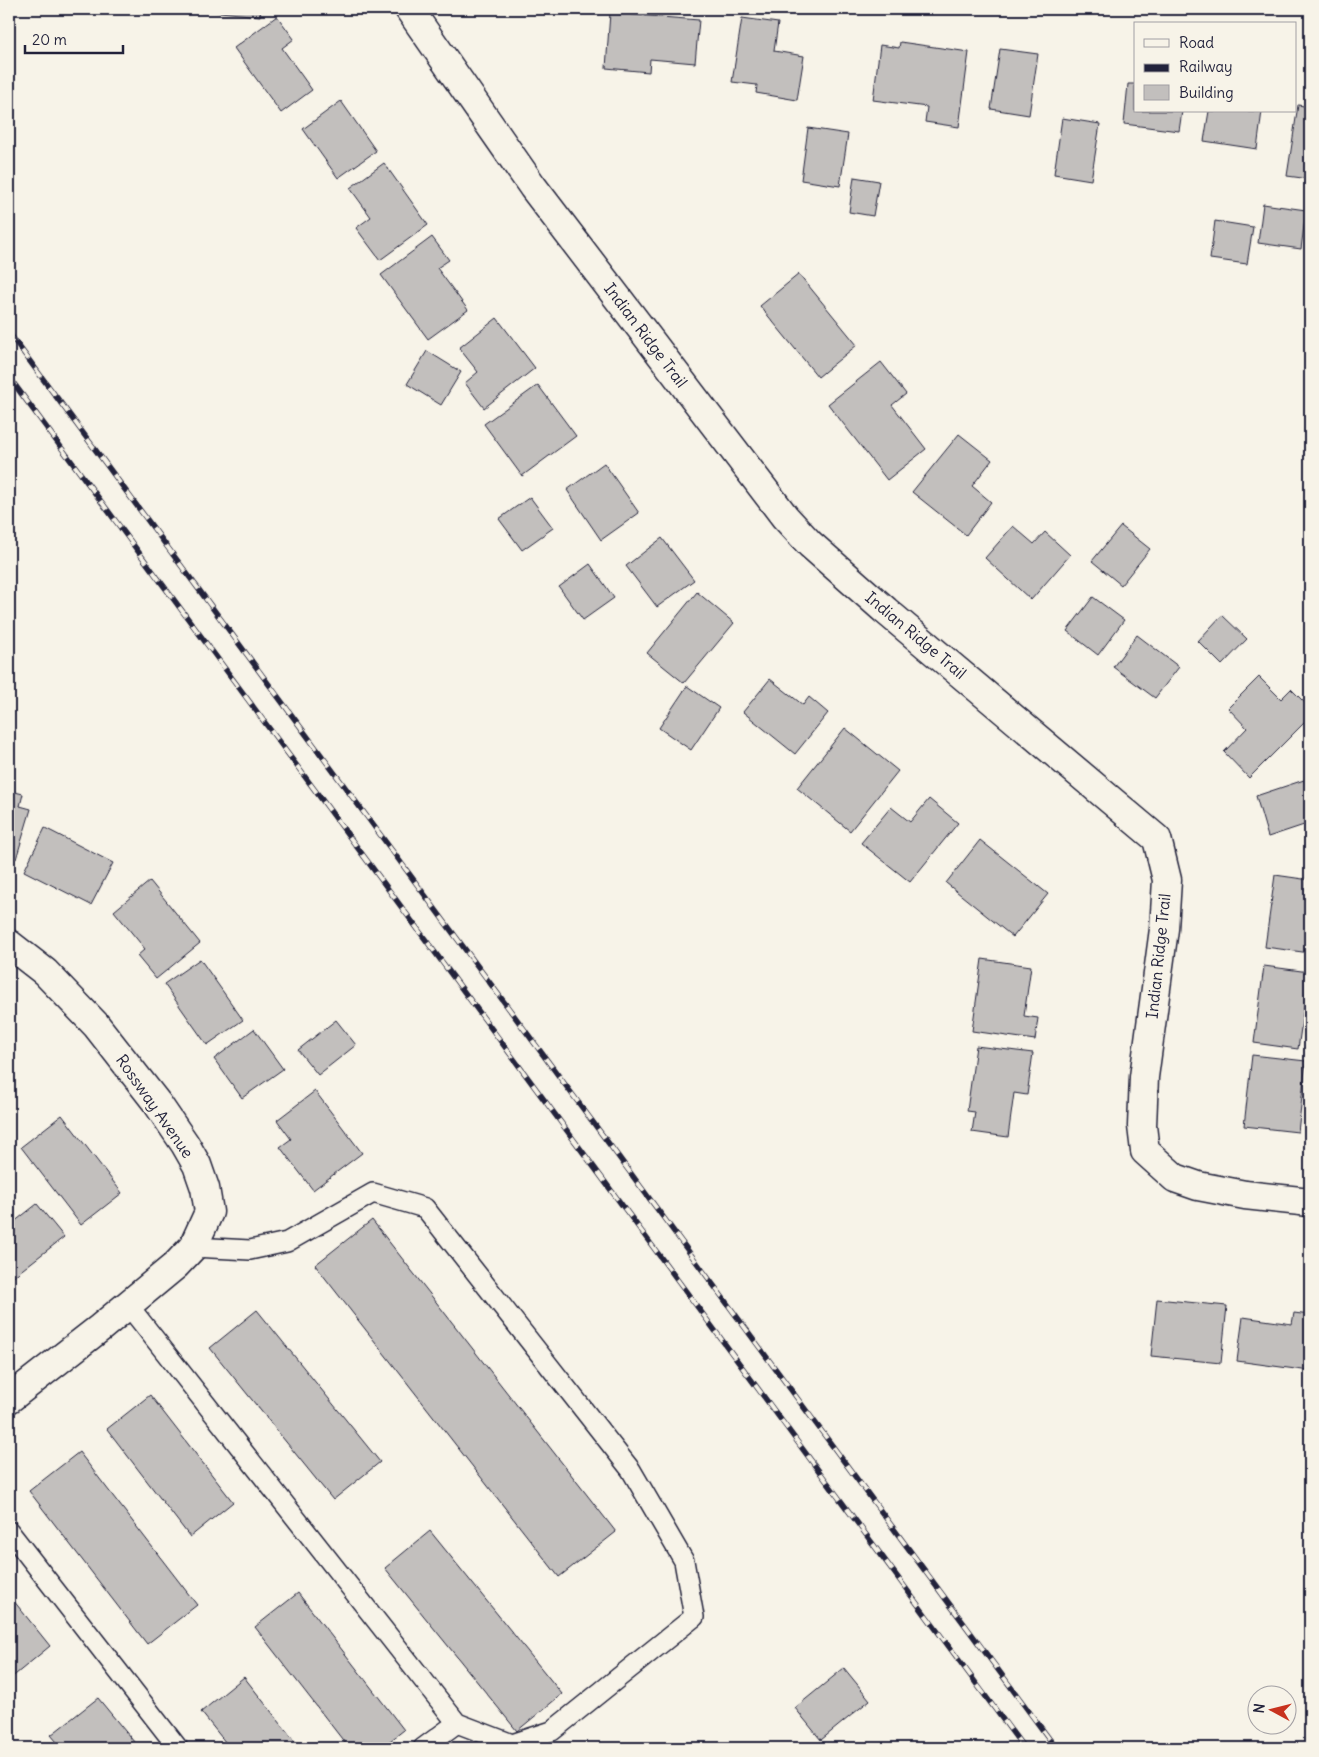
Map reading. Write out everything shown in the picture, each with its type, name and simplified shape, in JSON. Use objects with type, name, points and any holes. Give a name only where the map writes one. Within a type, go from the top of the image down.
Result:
[{"type":"street","name":"Indian Ridge Trail","points":[[409,9],[533,187],[785,517],[810,544],[879,604],[1157,839],[1167,880],[1164,929],[1144,1077],[1142,1126],[1145,1151],[1175,1178],[1198,1186],[1245,1195],[1310,1202]]},
{"type":"street","name":"Rossway Avenue","points":[[9,944],[45,972],[96,1025],[157,1103],[197,1165],[205,1188],[209,1212],[193,1247],[176,1265],[9,1399]]},
{"type":"lane","points":[[128,1305],[457,1723],[512,1744],[552,1731],[694,1617],[684,1561],[631,1470],[426,1208],[374,1193],[287,1242],[250,1250],[193,1247]]},
{"type":"lane","points":[[9,1531],[178,1748]]},
{"type":"lane","points":[[423,1748],[457,1723]]},
{"type":"building","points":[[190,9],[261,9],[260,16]]},
{"type":"building","points":[[610,13],[699,20],[695,63],[650,59],[649,72],[606,68]]},
{"type":"building","points":[[277,16],[294,39],[282,48],[312,90],[281,113],[234,48]]},
{"type":"building","points":[[742,18],[778,23],[774,51],[804,56],[797,100],[756,93],[757,85],[732,82]]},
{"type":"building","points":[[900,42],[969,52],[959,127],[925,122],[927,107],[873,100],[880,45],[899,48]]},
{"type":"building","points":[[1000,49],[1038,54],[1029,115],[991,109]]},
{"type":"building","points":[[1128,84],[1134,84],[1134,112],[1182,112],[1179,131],[1124,124]]},
{"type":"building","points":[[341,101],[376,151],[338,178],[303,129]]},
{"type":"building","points":[[1298,105],[1310,107],[1310,179],[1287,176]]},
{"type":"building","points":[[1209,112],[1262,112],[1257,149],[1204,141]]},
{"type":"building","points":[[1062,118],[1100,124],[1091,180],[1054,174]]},
{"type":"building","points":[[808,128],[848,134],[840,186],[801,180]]},
{"type":"building","points":[[384,163],[428,225],[380,260],[356,228],[371,217],[350,188]]},
{"type":"building","points":[[854,177],[879,181],[873,216],[849,212]]},
{"type":"building","points":[[1263,204],[1306,210],[1301,249],[1258,243]]},
{"type":"building","points":[[1215,221],[1253,227],[1247,264],[1210,259]]},
{"type":"building","points":[[432,237],[449,260],[437,268],[468,310],[428,339],[381,275]]},
{"type":"building","points":[[799,274],[857,345],[818,377],[760,306]]},
{"type":"building","points":[[497,318],[535,368],[484,408],[465,383],[478,372],[459,348]]},
{"type":"building","points":[[427,351],[461,372],[441,405],[407,384]]},
{"type":"building","points":[[881,362],[906,394],[892,405],[926,449],[887,480],[828,404]]},
{"type":"building","points":[[538,385],[576,436],[522,476],[484,424]]},
{"type":"building","points":[[959,434],[992,460],[972,486],[991,502],[966,535],[912,492]]},
{"type":"building","points":[[604,463],[639,513],[601,540],[567,490]]},
{"type":"building","points":[[530,497],[553,528],[522,550],[499,519]]},
{"type":"building","points":[[1013,526],[1034,544],[1045,532],[1070,555],[1031,600],[985,558]]},
{"type":"building","points":[[1121,526],[1150,549],[1121,585],[1092,561]]},
{"type":"building","points":[[662,538],[694,580],[657,607],[626,566]]},
{"type":"building","points":[[590,564],[614,598],[583,620],[559,587]]},
{"type":"building","points":[[697,592],[734,623],[684,683],[647,653]]},
{"type":"building","points":[[1093,597],[1124,620],[1098,655],[1067,631]]},
{"type":"building","points":[[1222,615],[1247,639],[1222,665],[1198,641]]},
{"type":"building","points":[[1137,635],[1179,667],[1155,698],[1113,667]]},
{"type":"building","points":[[1259,677],[1281,699],[1291,689],[1310,708],[1310,717],[1249,778],[1224,752],[1247,728],[1228,708]]},
{"type":"building","points":[[770,679],[803,705],[809,697],[828,713],[795,754],[743,712]]},
{"type":"building","points":[[687,686],[719,708],[691,750],[659,728]]},
{"type":"building","points":[[845,728],[898,771],[850,831],[797,788]]},
{"type":"building","points":[[1304,780],[1307,788],[1310,787],[1310,823],[1268,837],[1256,796]]},
{"type":"building","points":[[9,781],[13,782],[11,791],[23,794],[20,806],[31,809],[16,859],[9,857]]},
{"type":"building","points":[[929,799],[958,823],[910,882],[861,843],[891,807],[910,822]]},
{"type":"building","points":[[45,828],[113,863],[91,905],[24,871]]},
{"type":"building","points":[[980,840],[1048,894],[1013,937],[946,883]]},
{"type":"building","points":[[1275,875],[1310,880],[1310,953],[1265,947]]},
{"type":"building","points":[[150,881],[200,943],[156,979],[137,956],[145,949],[114,911]]},
{"type":"building","points":[[200,959],[243,1020],[207,1045],[164,984]]},
{"type":"building","points":[[982,959],[1031,966],[1024,1016],[1038,1018],[1035,1040],[972,1031]]},
{"type":"building","points":[[1264,966],[1309,972],[1298,1049],[1254,1043]]},
{"type":"building","points":[[336,1020],[356,1045],[318,1075],[298,1050]]},
{"type":"building","points":[[254,1029],[283,1069],[242,1098],[214,1059]]},
{"type":"building","points":[[976,1046],[1033,1053],[1027,1095],[1014,1093],[1008,1137],[972,1132],[975,1112],[967,1111]]},
{"type":"building","points":[[1252,1055],[1306,1061],[1298,1132],[1244,1126]]},
{"type":"building","points":[[315,1091],[362,1153],[313,1190],[280,1147],[291,1139],[277,1120]]},
{"type":"building","points":[[62,1115],[122,1193],[81,1225],[21,1147]]},
{"type":"building","points":[[37,1204],[64,1237],[9,1280],[9,1226]]},
{"type":"building","points":[[372,1220],[616,1532],[559,1577],[315,1265]]},
{"type":"building","points":[[1157,1299],[1227,1306],[1221,1363],[1151,1356]]},
{"type":"building","points":[[257,1310],[380,1462],[333,1500],[210,1348]]},
{"type":"building","points":[[1294,1313],[1310,1315],[1310,1371],[1237,1361],[1243,1317],[1292,1324]]},
{"type":"building","points":[[150,1395],[233,1502],[190,1537],[107,1429]]},
{"type":"building","points":[[79,1452],[197,1605],[147,1644],[29,1491]]},
{"type":"building","points":[[430,1531],[562,1694],[517,1731],[385,1568]]},
{"type":"building","points":[[298,1593],[404,1730],[381,1748],[349,1748],[255,1627]]},
{"type":"building","points":[[9,1595],[50,1646],[10,1679],[9,1676]]},
{"type":"building","points":[[844,1668],[870,1700],[821,1740],[795,1708]]},
{"type":"building","points":[[244,1677],[300,1748],[230,1748],[201,1712]]},
{"type":"building","points":[[98,1698],[139,1748],[62,1748],[51,1735]]},
{"type":"railway","points":[[9,333],[1056,1748]]},
{"type":"railway","points":[[9,377],[1024,1748]]}]
